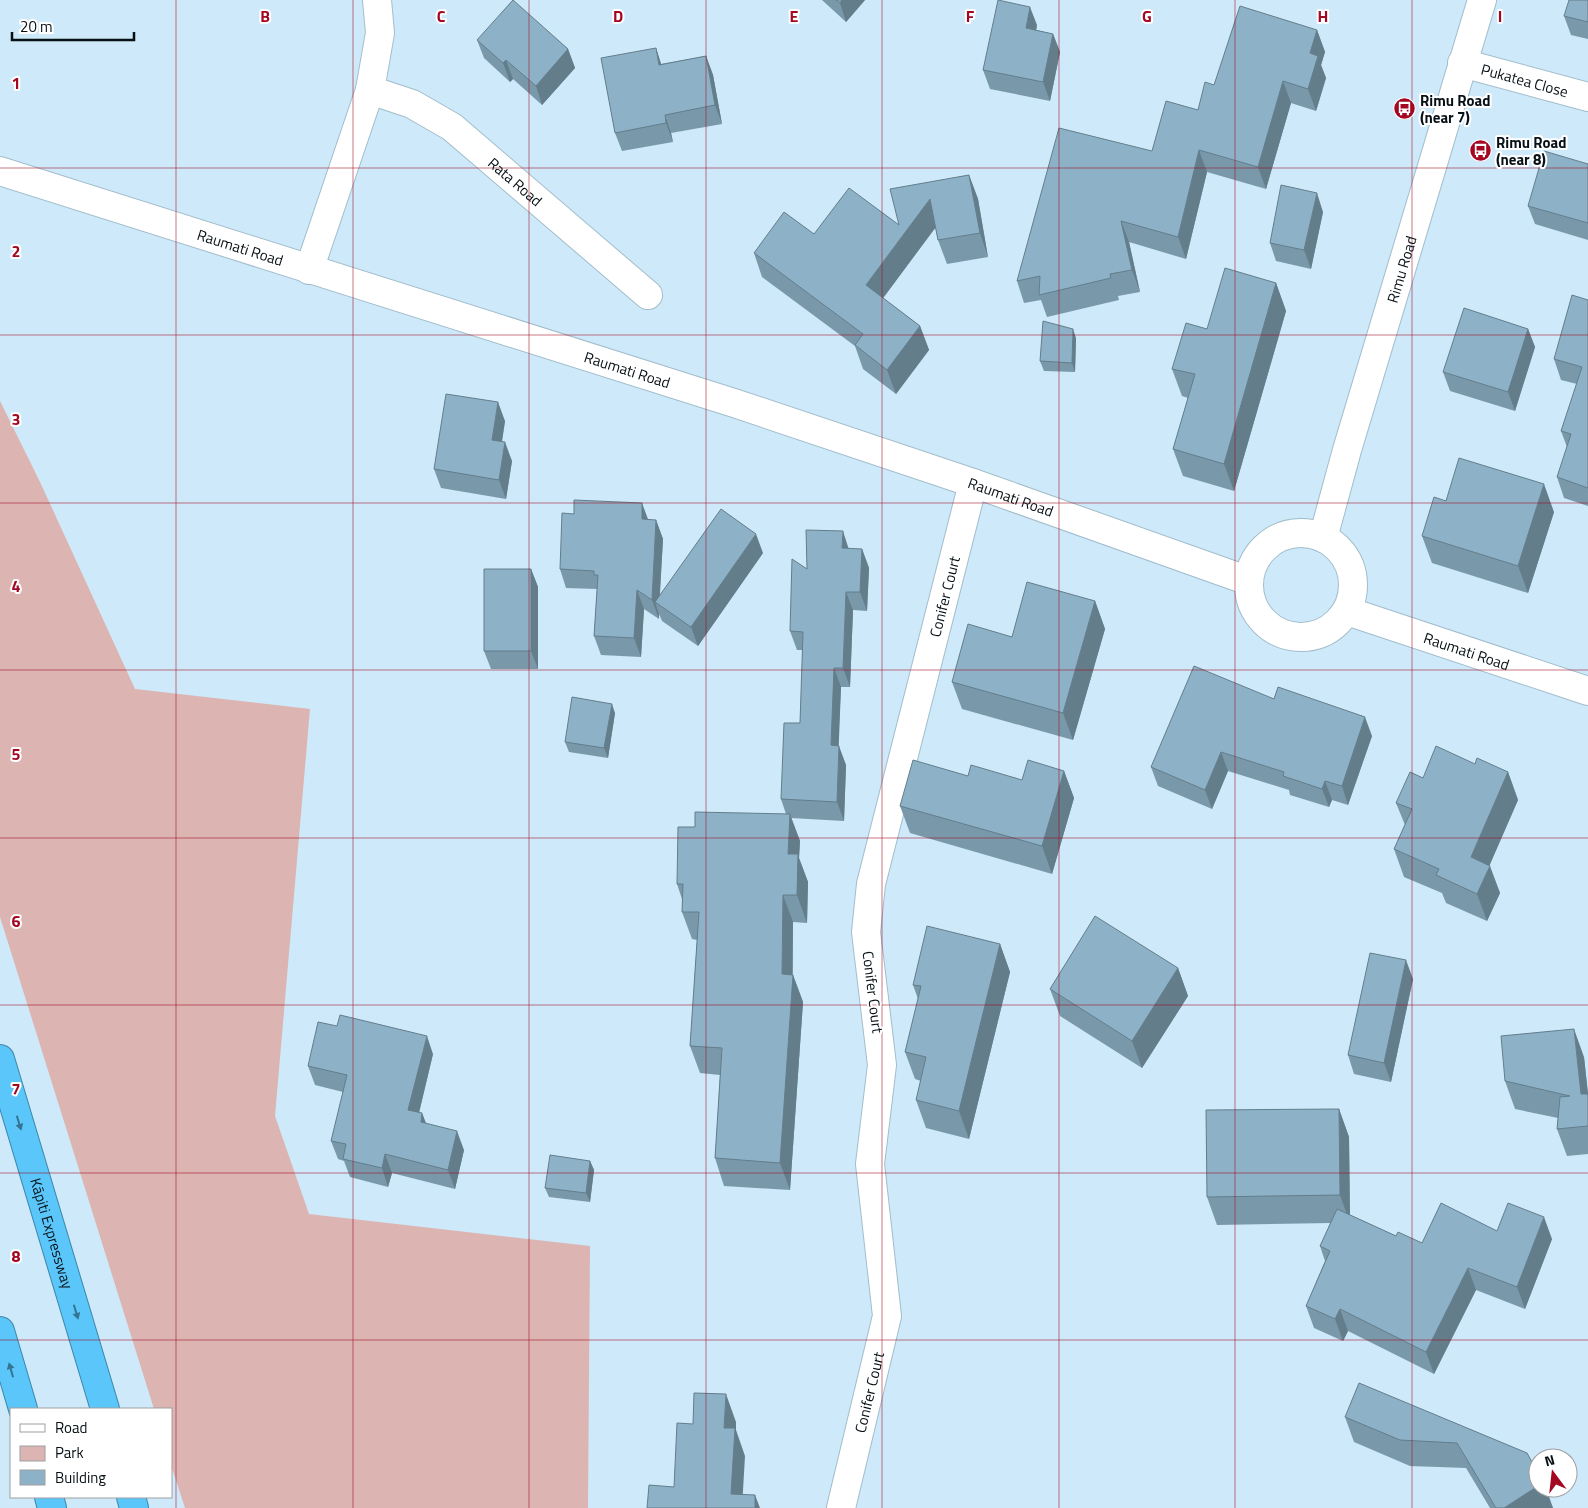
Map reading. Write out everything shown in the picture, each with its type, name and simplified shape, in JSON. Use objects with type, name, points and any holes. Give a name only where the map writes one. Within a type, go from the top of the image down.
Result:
[{"type":"highway","name":"Kāpiti Expressway","points":[[0,1059],[105,1408]]},
{"type":"highway","points":[[0,1331],[23,1408]]},
{"type":"main road","points":[[310,270],[370,90],[380,34],[377,0]]},
{"type":"main road","name":"Rimu Road","points":[[1323,538],[1349,440],[1482,0]]},
{"type":"main road","name":"Pukatea Close","points":[[1462,63],[1588,97]]},
{"type":"main road","name":"Rata Road","points":[[370,90],[412,104],[452,128],[648,295]]},
{"type":"main road","name":"Raumati Road","points":[[0,171],[734,403],[973,483],[1249,581]]},
{"type":"main road","name":"Conifer Court","points":[[841,1508],[887,1316],[870,1164],[882,1065],[866,932],[871,884],[973,483]]},
{"type":"main road","points":[[1307,534],[1323,538],[1340,550],[1351,569],[1353,590],[1347,611],[1335,624],[1320,633],[1303,637],[1286,635],[1270,627],[1258,614],[1250,598],[1249,581],[1253,565],[1262,550],[1275,540],[1290,535],[1307,534]]},
{"type":"main road","name":"Raumati Road","points":[[1347,611],[1588,691]]},
{"type":"green space","points":[[0,401],[40,482],[135,689],[310,709],[275,1116],[309,1214],[590,1246],[588,1508],[185,1508],[172,1468],[172,1408],[154,1408],[0,917]]},
{"type":"building","points":[[513,0],[568,49],[536,86],[506,60],[503,63],[477,40]]},
{"type":"building","points":[[998,0],[1030,7],[1026,28],[1053,34],[1043,82],[983,70]]},
{"type":"building","points":[[1569,0],[1588,0],[1588,22],[1564,16]]},
{"type":"building","points":[[1240,6],[1317,30],[1310,53],[1318,56],[1308,89],[1283,81],[1258,167],[1199,150],[1178,237],[1121,221],[1132,270],[1110,274],[1111,278],[1039,295],[1040,276],[1017,281],[1059,128],[1152,151],[1166,101],[1198,110],[1205,82],[1214,85]]},
{"type":"building","points":[[656,48],[659,65],[706,56],[715,105],[665,115],[666,123],[615,133],[601,58]]},
{"type":"building","points":[[1544,151],[1588,164],[1588,223],[1528,206]]},
{"type":"building","points":[[969,175],[980,233],[938,240],[930,199],[866,285],[920,326],[887,370],[855,345],[863,334],[754,253],[784,212],[814,234],[849,188],[899,225],[890,189]]},
{"type":"building","points":[[1281,185],[1317,193],[1304,250],[1270,243]]},
{"type":"building","points":[[1225,268],[1276,283],[1224,464],[1173,449],[1195,374],[1172,369],[1186,323],[1207,329]]},
{"type":"building","points":[[1572,295],[1588,300],[1588,488],[1557,477],[1571,434],[1561,431],[1582,367],[1554,359]]},
{"type":"building","points":[[1464,308],[1528,329],[1508,392],[1443,372]]},
{"type":"building","points":[[1043,321],[1073,329],[1072,363],[1040,361]]},
{"type":"building","points":[[446,394],[498,402],[492,440],[505,442],[499,480],[434,469]]},
{"type":"building","points":[[1459,458],[1544,484],[1518,566],[1422,536],[1434,497],[1446,501]]},
{"type":"building","points":[[574,500],[642,503],[642,519],[656,520],[652,600],[637,590],[634,638],[594,636],[598,575],[594,575],[594,571],[560,569],[562,513],[574,514]]},
{"type":"building","points":[[721,509],[756,534],[691,627],[655,602]]},
{"type":"building","points":[[806,530],[843,531],[842,548],[862,549],[860,592],[846,592],[843,668],[834,668],[831,745],[839,746],[837,802],[781,799],[784,723],[800,723],[803,632],[790,631],[792,559],[807,569]]},
{"type":"building","points":[[484,569],[531,569],[531,651],[484,651]]},
{"type":"building","points":[[1027,582],[1095,601],[1063,713],[952,682],[968,624],[1012,637]]},
{"type":"building","points":[[1194,666],[1274,699],[1278,687],[1365,717],[1342,786],[1325,781],[1322,789],[1283,776],[1284,772],[1221,752],[1205,790],[1151,767]]},
{"type":"building","points":[[572,697],[612,704],[604,748],[565,742]]},
{"type":"building","points":[[1436,746],[1475,764],[1477,758],[1508,772],[1471,857],[1490,866],[1477,894],[1436,875],[1439,869],[1394,849],[1412,809],[1396,803],[1410,772],[1423,778]]},
{"type":"building","points":[[913,760],[968,776],[971,765],[1022,780],[1028,760],[1064,771],[1042,846],[900,806]]},
{"type":"building","points":[[695,812],[790,814],[788,854],[798,854],[797,895],[783,895],[782,974],[793,975],[780,1163],[715,1158],[722,1048],[690,1046],[699,912],[682,912],[683,884],[677,884],[678,827],[695,827]]},
{"type":"building","points":[[1095,916],[1178,968],[1132,1041],[1050,989]]},
{"type":"building","points":[[927,926],[1000,944],[959,1111],[916,1100],[926,1057],[905,1052],[921,986],[913,985]]},
{"type":"building","points":[[1370,953],[1406,960],[1384,1063],[1348,1055]]},
{"type":"building","points":[[340,1015],[427,1036],[408,1110],[422,1113],[421,1122],[457,1131],[448,1170],[385,1154],[382,1168],[343,1159],[346,1144],[331,1141],[347,1075],[308,1066],[318,1022],[337,1026]]},
{"type":"building","points":[[1574,1029],[1581,1094],[1588,1094],[1588,1126],[1557,1129],[1560,1097],[1570,1096],[1505,1081],[1501,1036]]},
{"type":"building","points":[[1339,1109],[1340,1195],[1207,1197],[1206,1110]]},
{"type":"building","points":[[550,1155],[590,1161],[586,1193],[545,1188]]},
{"type":"building","points":[[1441,1203],[1497,1231],[1508,1203],[1544,1217],[1517,1287],[1468,1268],[1426,1352],[1340,1309],[1335,1319],[1306,1306],[1330,1251],[1320,1246],[1337,1209],[1396,1236],[1398,1232],[1422,1243]]},
{"type":"building","points":[[1359,1383],[1527,1453],[1528,1492],[1504,1508],[1496,1508],[1457,1443],[1400,1440],[1345,1417]]},
{"type":"building","points":[[694,1393],[726,1394],[724,1428],[735,1428],[731,1494],[755,1495],[755,1508],[647,1508],[649,1485],[674,1487],[677,1423],[693,1424]]},
{"type":"place","name":"Rimu Road (near 7)","points":[[1404,109]]},
{"type":"place","name":"Rimu Road (near 8)","points":[[1480,151]]}]
